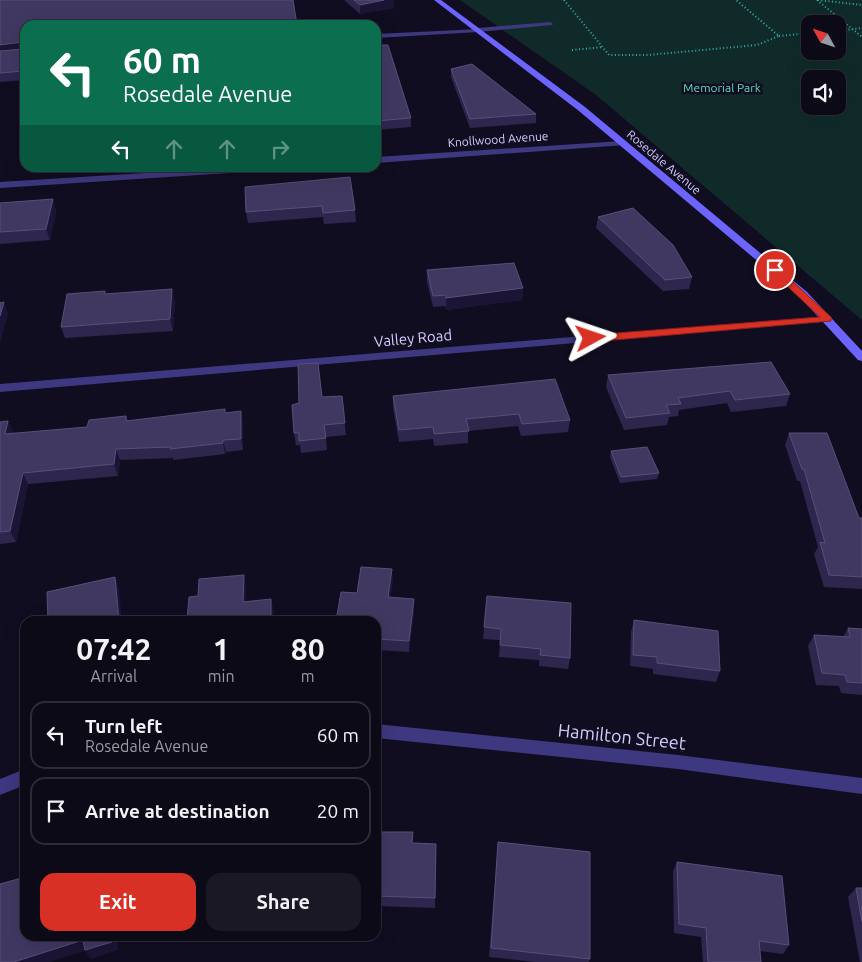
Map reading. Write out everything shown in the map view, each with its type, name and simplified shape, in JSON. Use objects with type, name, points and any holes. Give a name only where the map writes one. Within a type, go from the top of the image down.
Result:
[{"type":"street","name":"Rosedale Avenue","points":[[437,0],[546,81],[804,294],[862,358]]},
{"type":"street","points":[[381,36],[550,24]]},
{"type":"street","name":"Knollwood Avenue","points":[[381,160],[622,143]]},
{"type":"street","points":[[0,185],[197,172]]},
{"type":"street","name":"Valley Road","points":[[0,388],[828,319]]},
{"type":"street","name":"Hamilton Street","points":[[381,732],[678,762],[862,786]]},
{"type":"street","points":[[0,787],[20,779]]},
{"type":"path","points":[[564,0],[610,55],[648,56],[757,45],[779,36],[801,34]]},
{"type":"path","points":[[736,0],[779,36]]},
{"type":"path","points":[[817,0],[862,5]]},
{"type":"path","points":[[817,0],[862,37]]},
{"type":"path","points":[[846,29],[862,28]]},
{"type":"path","points":[[572,50],[603,47]]},
{"type":"green space","name":"Memorial Park","points":[[460,0],[862,0],[862,320],[596,95]]},
{"type":"building","points":[[0,0],[293,0],[296,20],[20,20],[20,42],[0,45]]},
{"type":"building","points":[[354,0],[384,0],[360,5]]},
{"type":"building","points":[[381,45],[388,45],[411,118],[381,121]]},
{"type":"building","points":[[20,49],[20,71],[0,73],[0,51]]},
{"type":"building","points":[[472,64],[536,114],[470,119],[451,69]]},
{"type":"building","points":[[350,177],[355,210],[323,213],[322,206],[246,212],[245,187]]},
{"type":"building","points":[[53,199],[46,229],[0,232],[0,203]]},
{"type":"building","points":[[633,208],[673,245],[692,277],[665,280],[598,217]]},
{"type":"building","points":[[514,263],[523,288],[446,298],[446,295],[433,296],[427,270]]},
{"type":"building","points":[[172,289],[170,319],[61,327],[67,294],[105,291],[105,294]]},
{"type":"building","points":[[4,302],[0,316],[0,303]]},
{"type":"building","points":[[771,362],[790,394],[735,400],[730,391],[678,398],[681,404],[666,405],[670,413],[626,418],[608,375]]},
{"type":"building","points":[[318,363],[322,397],[342,396],[345,423],[324,425],[326,438],[299,441],[299,433],[294,433],[292,405],[299,403],[298,364]]},
{"type":"building","points":[[555,379],[570,420],[522,424],[519,414],[466,419],[469,431],[434,434],[433,427],[399,430],[393,396]]},
{"type":"building","points":[[225,409],[225,413],[241,411],[241,439],[223,440],[223,443],[170,449],[171,447],[116,449],[114,464],[23,473],[10,531],[0,532],[0,422],[8,421],[5,434],[87,427],[89,420],[126,416],[126,421]]},
{"type":"building","points":[[789,433],[827,433],[859,518],[862,518],[862,577],[829,575],[820,542],[825,543],[804,469],[802,469]]},
{"type":"building","points":[[647,447],[659,473],[621,477],[611,451]]},
{"type":"building","points":[[361,567],[392,569],[388,597],[414,599],[409,641],[381,639],[381,616],[337,616],[341,592],[357,593]]},
{"type":"building","points":[[244,575],[243,602],[271,599],[271,616],[187,616],[189,597],[198,596],[199,579]]},
{"type":"building","points":[[115,577],[119,616],[48,616],[47,592]]},
{"type":"building","points":[[487,596],[571,603],[570,658],[540,655],[541,649],[500,645],[501,629],[484,627]]},
{"type":"building","points":[[634,620],[718,631],[720,671],[657,663],[657,657],[633,655]]},
{"type":"building","points":[[848,628],[862,629],[862,683],[847,682],[845,675],[822,673],[814,635],[850,637]]},
{"type":"building","points":[[381,832],[413,832],[412,843],[436,844],[435,898],[381,896]]},
{"type":"building","points":[[498,842],[590,852],[590,959],[491,948]]},
{"type":"building","points":[[677,862],[782,876],[789,945],[759,941],[761,962],[708,962],[706,928],[679,924]]},
{"type":"building","points":[[20,878],[20,941],[80,941],[14,962],[0,962],[0,884]]},
{"type":"building","points":[[856,888],[862,888],[862,922]]},
{"type":"building","points":[[83,941],[112,941],[112,942],[85,950]]},
{"type":"route","points":[[591,338],[828,319],[804,294],[775,270]]}]
